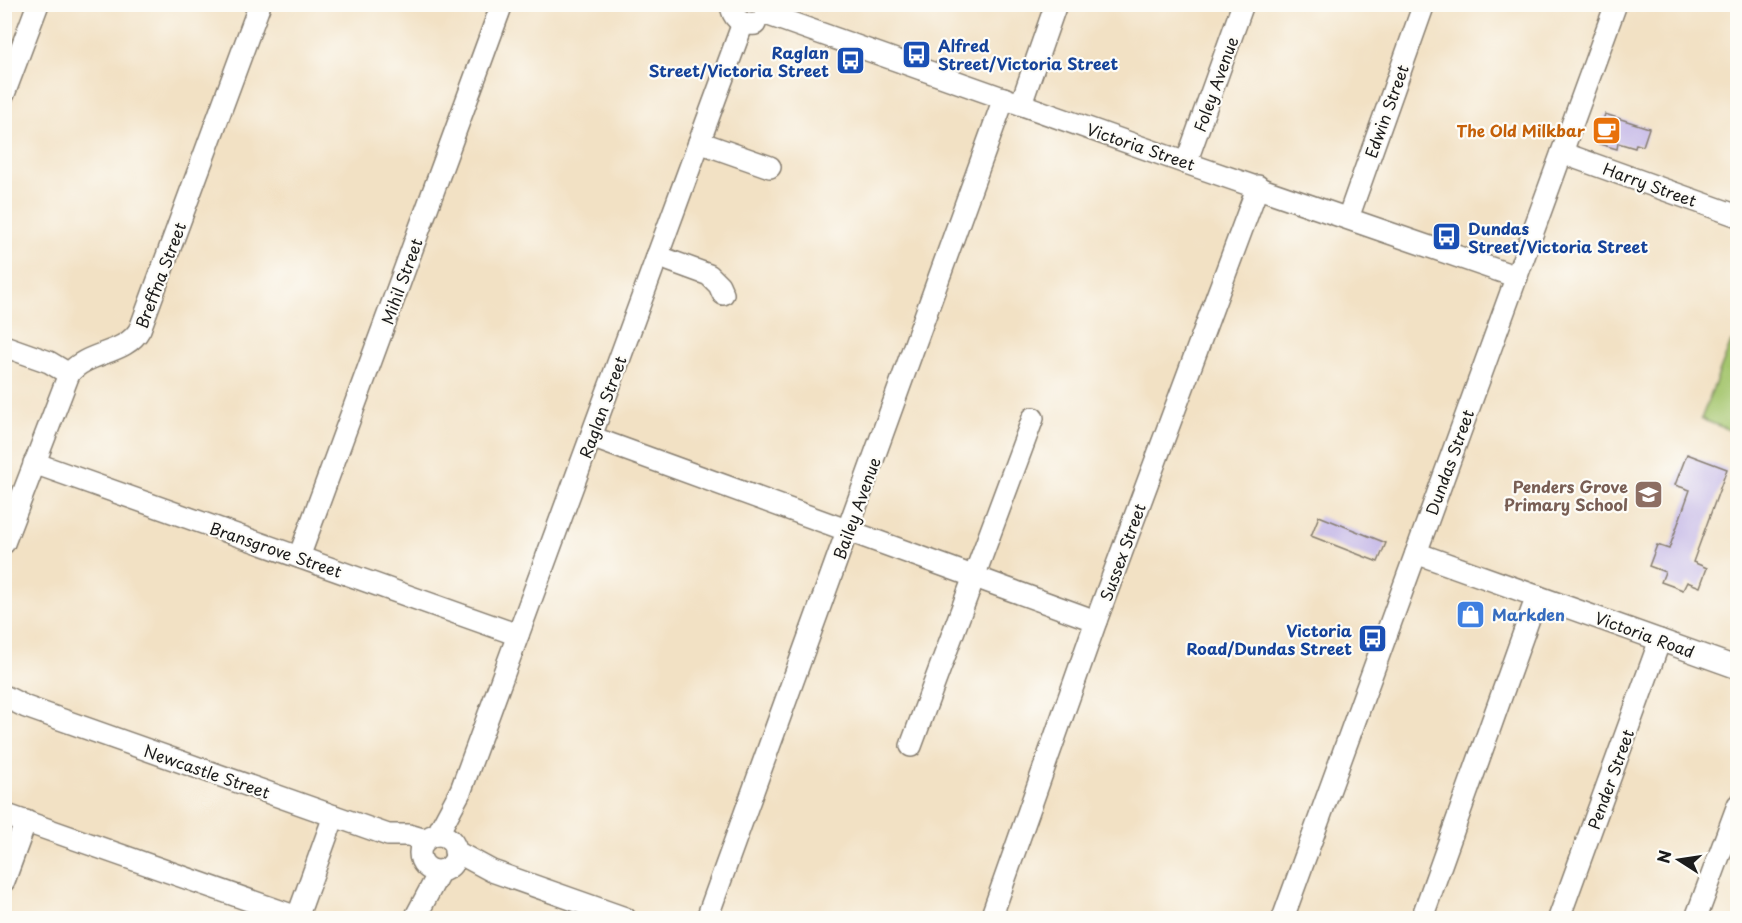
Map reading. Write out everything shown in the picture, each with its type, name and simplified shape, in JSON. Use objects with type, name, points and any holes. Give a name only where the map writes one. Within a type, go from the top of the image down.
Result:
[{"type":"street","points":[[4,94],[38,4]]},
{"type":"street","name":"Breffna Street","points":[[69,374],[76,366],[132,340],[140,329],[260,4]]},
{"type":"street","name":"Mihil Street","points":[[299,557],[502,4]]},
{"type":"street","points":[[731,4],[735,18],[748,25],[759,22],[766,9]]},
{"type":"street","name":"Bailey Avenue","points":[[707,918],[848,530],[1012,101],[1056,4]]},
{"type":"street","name":"Foley Avenue","points":[[1186,163],[1243,4]]},
{"type":"street","name":"Edwin Street","points":[[1348,218],[1424,4]]},
{"type":"street","name":"Dundas Street","points":[[1283,918],[1616,4]]},
{"type":"street","name":"Victoria Street","points":[[766,9],[1012,101],[1517,277]]},
{"type":"street","name":"Raglan Street","points":[[414,918],[742,23]]},
{"type":"street","points":[[699,142],[770,167]]},
{"type":"street","name":"Harry Street","points":[[1562,153],[1737,216]]},
{"type":"street","name":"Sussex Street","points":[[991,918],[1096,621],[1258,186]]},
{"type":"street","points":[[657,256],[709,276],[719,285],[723,294]]},
{"type":"street","points":[[4,346],[49,362],[69,374],[4,543]]},
{"type":"street","points":[[911,746],[1033,418]]},
{"type":"street","points":[[591,437],[1096,621]]},
{"type":"street","name":"Bransgrove Street","points":[[34,463],[518,635]]},
{"type":"street","name":"Victoria Road","points":[[1416,553],[1737,668]]},
{"type":"street","points":[[1422,918],[1537,596]]},
{"type":"street","name":"Pender Street","points":[[1559,918],[1660,640]]},
{"type":"street","name":"Newcastle Street","points":[[4,696],[26,707],[388,835],[409,835],[438,853],[625,918]]},
{"type":"street","name":"Newcastle Street","points":[[4,704],[26,707]]},
{"type":"street","points":[[1696,918],[1737,805]]},
{"type":"street","points":[[4,814],[297,918],[334,816]]},
{"type":"street","points":[[4,881],[26,821]]},
{"type":"green space","points":[[1731,342],[1737,345],[1737,433],[1701,419]]},
{"type":"building","points":[[1605,114],[1649,128],[1643,146],[1636,144],[1635,148],[1618,143],[1617,149],[1596,143]]},
{"type":"building","points":[[1687,454],[1727,469],[1693,562],[1707,568],[1700,587],[1687,582],[1683,590],[1661,582],[1665,572],[1649,566],[1657,545],[1669,549],[1690,490],[1675,485]]},
{"type":"building","points":[[1319,516],[1386,543],[1378,562],[1311,536]]},
{"type":"place","name":"Alfred Street/Victoria Street","points":[[917,54]]},
{"type":"place","name":"Raglan Street/Victoria Street","points":[[850,61]]},
{"type":"place","name":"The Old Milkbar","points":[[1606,130]]},
{"type":"place","name":"Dundas Street/Victoria Street","points":[[1447,237]]},
{"type":"place","name":"Penders Grove Primary School","points":[[1649,495]]},
{"type":"place","name":"Markden","points":[[1471,614]]},
{"type":"place","name":"Victoria Road/Dundas Street","points":[[1373,639]]}]
